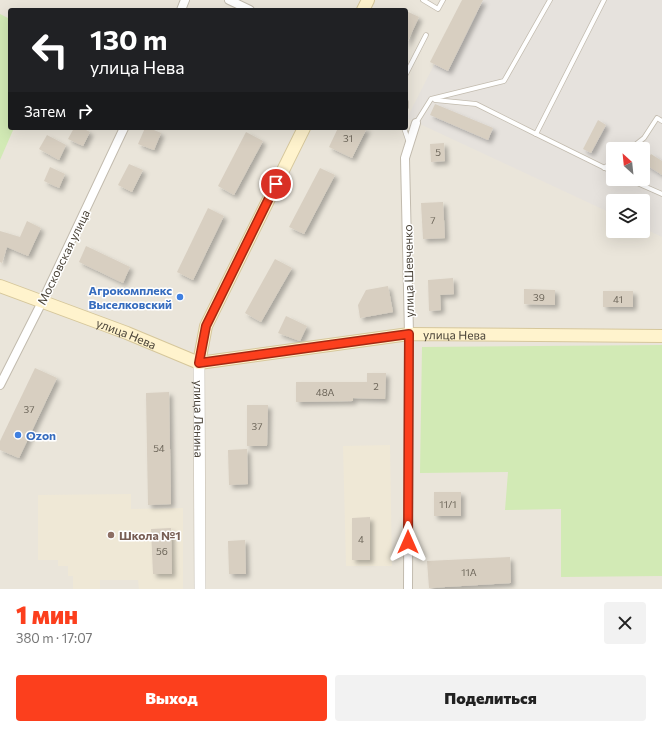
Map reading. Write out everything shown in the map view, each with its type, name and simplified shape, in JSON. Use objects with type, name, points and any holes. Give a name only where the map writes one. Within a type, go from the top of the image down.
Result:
[{"type":"main road","name":"улица Ленина","points":[[199,363],[206,326],[303,130]]},
{"type":"main road","name":"улица Нева","points":[[0,286],[127,333],[199,363],[409,334],[662,336]]},
{"type":"street","points":[[229,0],[246,8]]},
{"type":"street","name":"улица Шевченко","points":[[408,589],[409,334],[405,158],[416,123]]},
{"type":"street","name":"Московская улица","points":[[0,385],[42,302],[123,130]]},
{"type":"street","name":"улица Ленина","points":[[199,363],[200,589]]},
{"type":"lane","points":[[423,0],[438,9],[443,0]]},
{"type":"lane","points":[[416,123],[432,99],[504,80],[550,0]]},
{"type":"lane","points":[[536,134],[604,0]]},
{"type":"lane","points":[[408,70],[426,34]]},
{"type":"lane","points":[[432,99],[476,104],[604,168]]},
{"type":"lane","points":[[639,142],[644,138],[656,118],[662,121]]},
{"type":"lane","points":[[405,130],[409,145]]},
{"type":"lane","points":[[644,186],[662,194]]},
{"type":"shaded area","points":[[0,0],[662,0],[662,589],[0,589]]},
{"type":"shaded area","points":[[467,0],[662,0],[662,237],[650,231],[650,194],[606,194],[606,211],[408,118]]},
{"type":"shaded area","points":[[390,445],[392,566],[346,566],[343,446]]},
{"type":"shaded area","name":"Школа №1","points":[[131,494],[131,509],[183,508],[183,589],[139,589],[138,580],[100,580],[100,589],[73,589],[73,576],[68,576],[68,566],[58,566],[58,560],[38,560],[38,495]]},
{"type":"green space","points":[[0,14],[8,18],[8,130],[13,130],[0,160]]},
{"type":"green space","points":[[662,345],[662,576],[561,577],[561,509],[505,510],[508,472],[420,473],[422,347]]},
{"type":"building","points":[[462,0],[483,0],[448,71],[430,62]]},
{"type":"building","points":[[408,12],[419,17],[408,41]]},
{"type":"building","points":[[435,104],[493,128],[488,140],[430,115]]},
{"type":"building","points":[[598,120],[606,125],[591,153],[583,149]]},
{"type":"building","points":[[73,130],[86,130],[90,132],[83,146],[68,139]]},
{"type":"building","points":[[144,130],[154,130],[161,133],[154,150],[138,144]]},
{"type":"building","points":[[337,130],[366,130],[352,158],[329,147]]},
{"type":"building","points":[[246,132],[263,141],[234,195],[218,186]]},
{"type":"building","points":[[47,135],[66,145],[59,160],[39,149]]},
{"type":"building","points":[[444,143],[445,161],[431,162],[430,144]]},
{"type":"building","points":[[651,154],[662,161],[662,175],[650,167]]},
{"type":"building","points":[[129,164],[143,170],[132,192],[118,185]]},
{"type":"building","points":[[50,167],[65,174],[59,188],[44,181]]},
{"type":"building","points":[[320,168],[335,175],[304,234],[289,227]]},
{"type":"building","points":[[443,202],[445,238],[423,239],[421,203]]},
{"type":"building","points":[[208,208],[224,216],[193,280],[177,272]]},
{"type":"building","points":[[27,221],[41,228],[28,256],[7,247],[2,263],[0,262],[0,231],[20,237]]},
{"type":"building","points":[[86,246],[130,267],[123,283],[79,262]]},
{"type":"building","points":[[275,259],[292,268],[261,322],[245,313]]},
{"type":"building","points":[[453,278],[454,294],[440,295],[441,310],[429,311],[428,280]]},
{"type":"building","points":[[388,286],[393,312],[360,318],[358,305],[366,290]]},
{"type":"building","points":[[524,289],[555,290],[555,305],[524,304]]},
{"type":"building","points":[[603,291],[633,291],[633,307],[603,307]]},
{"type":"building","points":[[286,316],[307,326],[300,341],[278,333]]},
{"type":"building","points":[[35,368],[57,378],[19,458],[0,450],[0,441]]},
{"type":"building","points":[[367,373],[386,373],[385,399],[353,398],[353,401],[296,402],[296,382],[367,382]]},
{"type":"building","points":[[169,392],[171,504],[148,505],[146,393]]},
{"type":"building","points":[[247,405],[268,405],[267,446],[247,446]]},
{"type":"building","points":[[247,449],[248,484],[229,485],[228,450]]},
{"type":"building","points":[[434,492],[461,492],[461,516],[434,516]]},
{"type":"building","points":[[370,517],[370,560],[352,560],[352,518]]},
{"type":"building","points":[[171,528],[172,574],[153,574],[151,529]]},
{"type":"building","points":[[245,540],[246,574],[229,574],[228,541]]},
{"type":"building","points":[[510,557],[511,583],[429,588],[427,561]]},
{"type":"place","name":"Агрокомплекс Выселковский","points":[[180,297]]},
{"type":"place","name":"Ozon","points":[[18,435]]},
{"type":"place","name":"Школа №1","points":[[111,535]]},
{"type":"route","points":[[276,184],[206,326],[199,363],[409,334],[408,542]]}]
